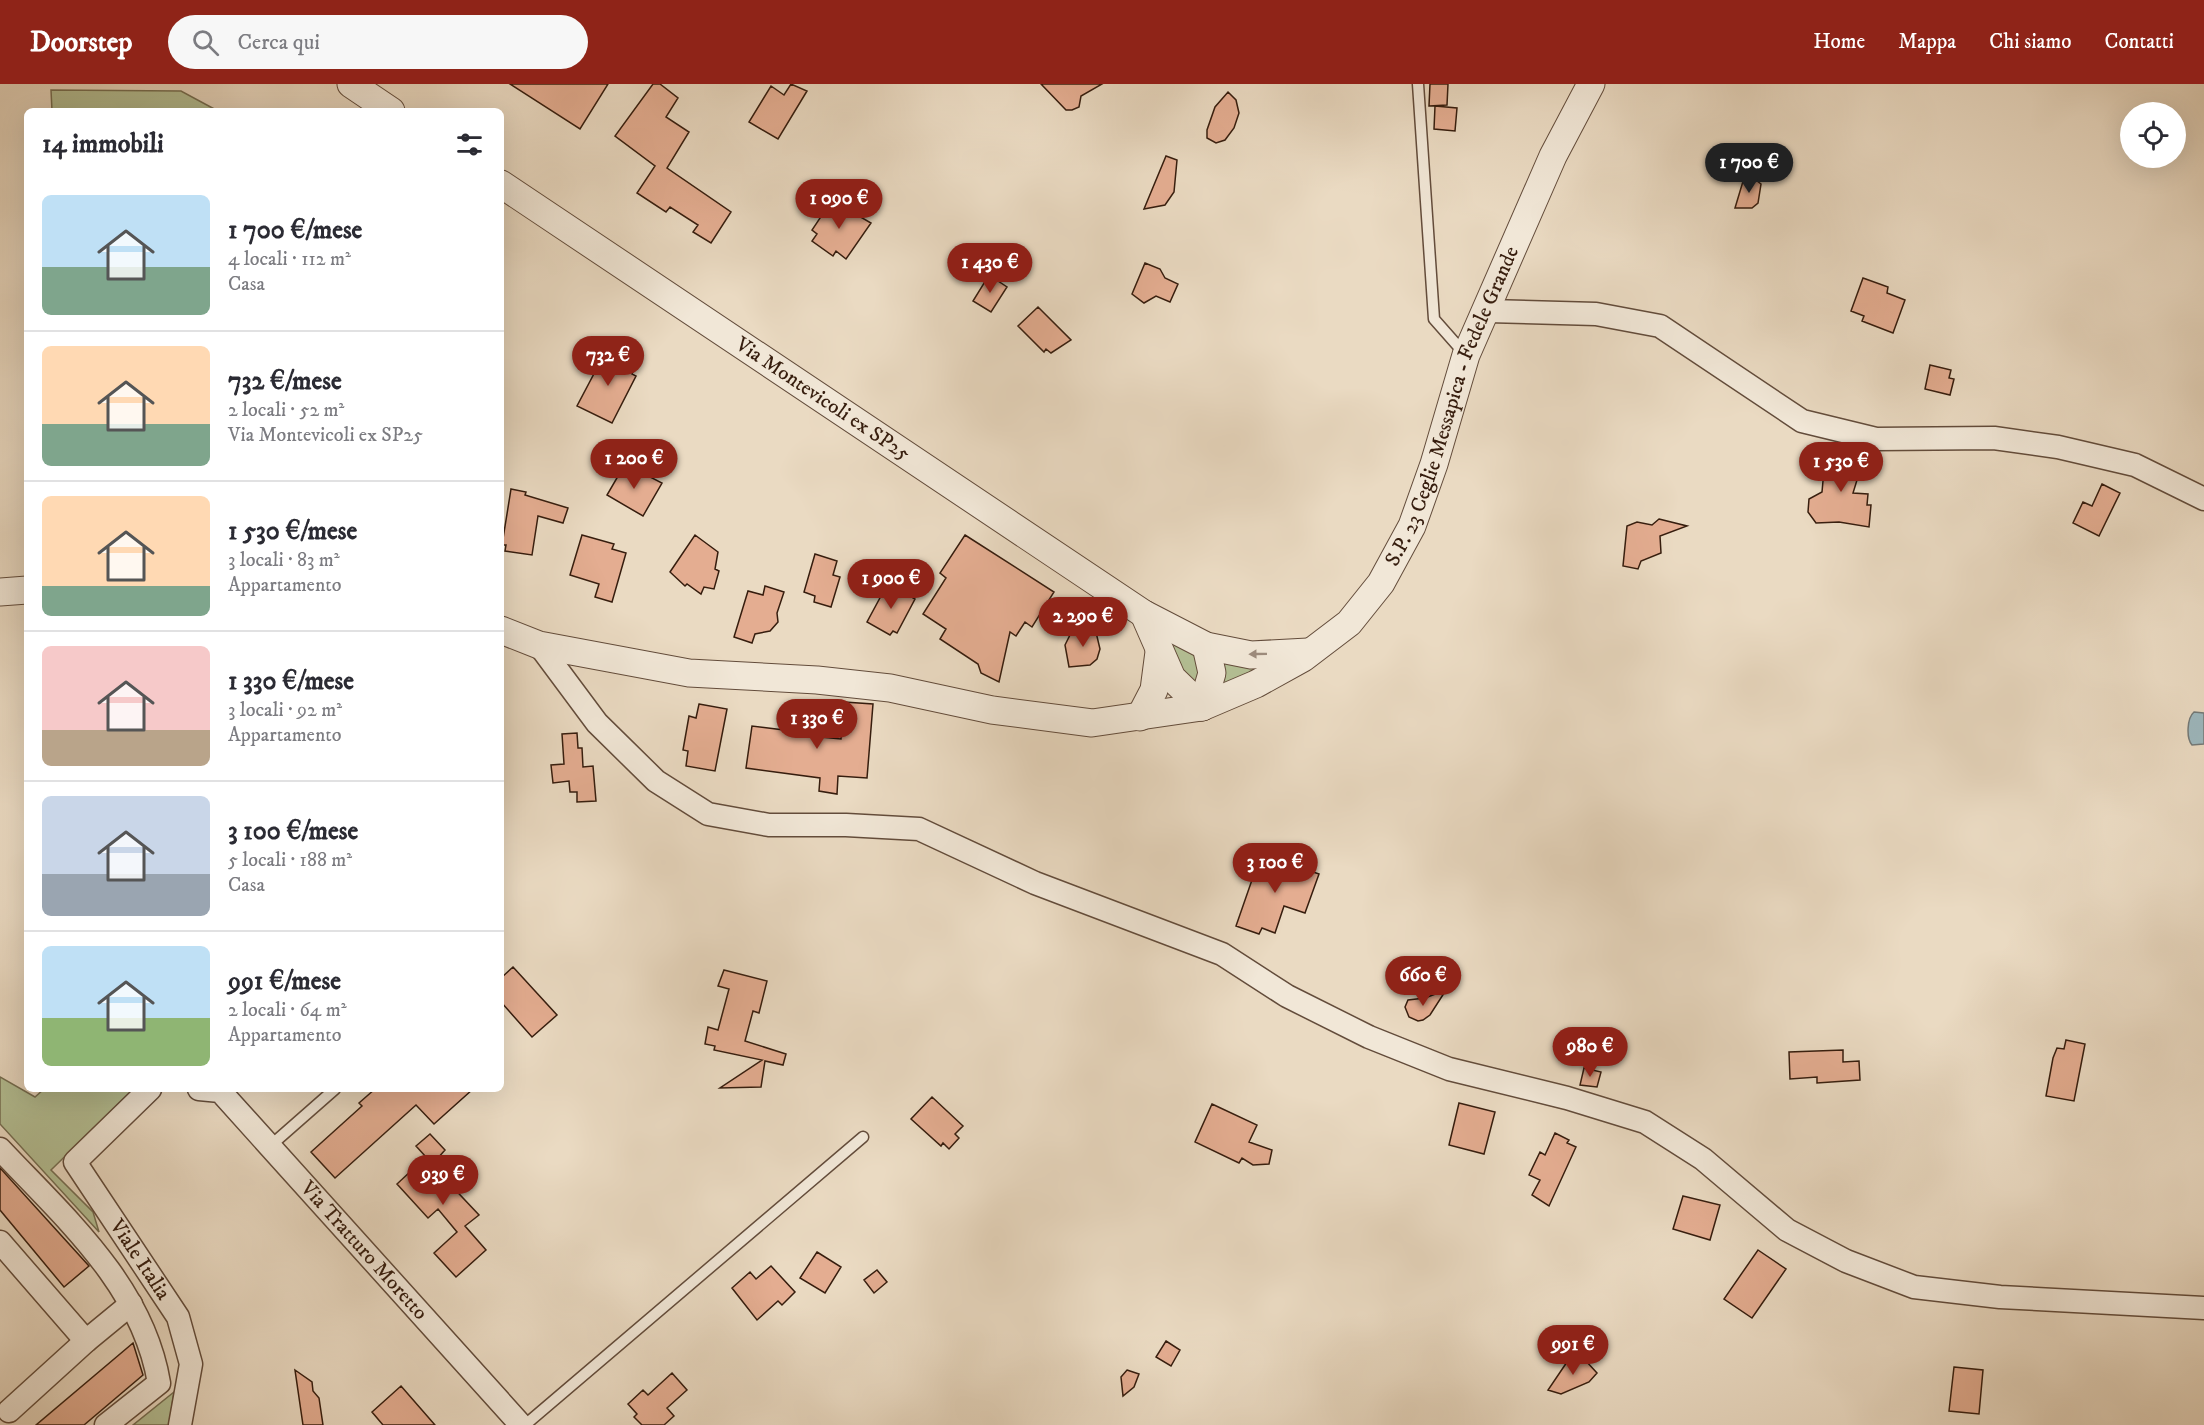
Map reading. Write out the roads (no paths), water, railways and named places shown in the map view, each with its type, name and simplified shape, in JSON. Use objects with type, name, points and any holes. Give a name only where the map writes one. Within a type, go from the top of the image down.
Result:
[{"type":"street","points":[[351,84],[387,108]]},
{"type":"street","name":"S.P. 23 Ceglie Messapica - Fedele Grande","points":[[504,631],[539,645],[689,672],[817,680],[880,687],[992,710],[1092,723],[1202,707],[1256,684],[1311,652],[1349,623],[1381,584],[1412,526],[1434,464],[1466,355],[1488,311],[1553,156],[1591,84]]},
{"type":"street","name":"Via Montevicoli ex SP25","points":[[504,186],[1144,614],[1206,646],[1251,655],[1311,652]]},
{"type":"street","points":[[1488,311],[1596,314],[1660,326],[1802,421],[1876,439],[1994,438],[2068,449],[2135,465],[2204,499]]},
{"type":"street","points":[[0,592],[24,590]]},
{"type":"street","points":[[1144,614],[1160,645],[1172,678],[1202,707],[1212,674],[1206,646]]},
{"type":"street","points":[[539,645],[597,723],[656,781],[708,813],[769,825],[846,825],[919,829],[1035,883],[1222,954],[1287,996],[1369,1037],[1449,1069],[1567,1098],[1646,1122],[1703,1159],[1787,1230],[1846,1261],[1914,1287],[2000,1297],[2204,1308]]},
{"type":"street","points":[[1140,717],[1154,690],[1160,645]]},
{"type":"street","name":"Viale Italia","points":[[147,1092],[75,1162],[178,1317],[191,1364],[180,1425]]},
{"type":"street","name":"Via Tratturo Moretto","points":[[221,1092],[523,1425]]},
{"type":"street","points":[[0,1149],[96,1251],[131,1304],[155,1358],[159,1383],[106,1425]]},
{"type":"street","points":[[96,1251],[120,1230]]},
{"type":"street","points":[[0,1242],[86,1341]]},
{"type":"street","points":[[7,1412],[131,1304]]},
{"type":"lane","points":[[1418,84],[1434,320],[1466,355]]},
{"type":"lane","points":[[269,1147],[332,1092]]},
{"type":"lane","points":[[523,1425],[863,1137]]},
{"type":"water","points":[[2194,712],[2204,713],[2204,744],[2192,745],[2190,742],[2189,723]]}]
